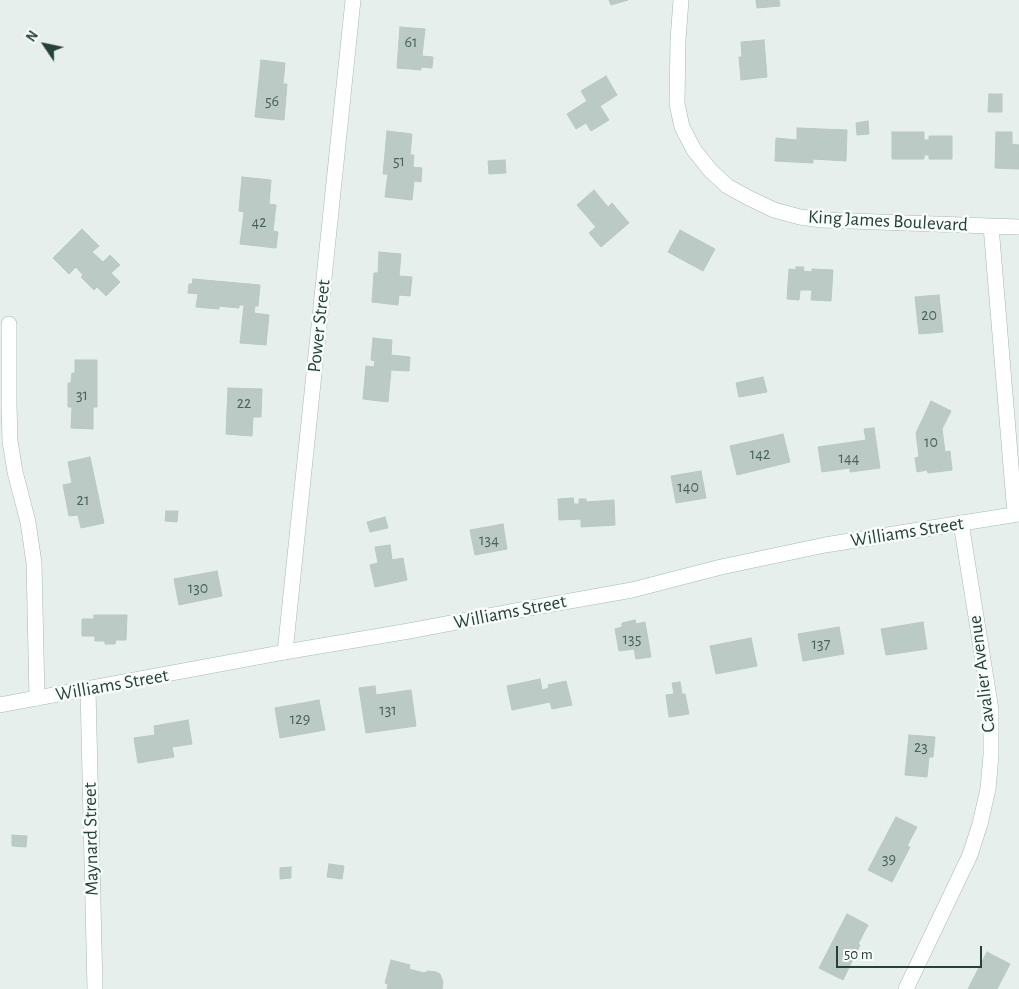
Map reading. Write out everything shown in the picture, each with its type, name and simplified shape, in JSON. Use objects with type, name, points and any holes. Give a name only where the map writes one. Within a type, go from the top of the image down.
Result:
[{"type":"street","name":"Power Street","points":[[285,652],[353,0]]},
{"type":"street","name":"King James Boulevard","points":[[681,0],[677,104],[682,127],[694,150],[710,170],[727,186],[774,210],[800,217],[822,220],[1019,228]]},
{"type":"street","points":[[991,226],[1017,514]]},
{"type":"street","points":[[9,324],[10,441],[15,472],[28,522],[34,563],[37,698]]},
{"type":"street","name":"Williams Street","points":[[0,705],[632,590],[720,567],[825,545],[1017,514]]},
{"type":"street","name":"Cavalier Avenue","points":[[906,989],[970,855],[988,789],[991,754],[991,710],[961,523]]},
{"type":"street","name":"Maynard Street","points":[[88,689],[95,989]]},
{"type":"building","points":[[609,0],[628,0],[611,5]]},
{"type":"building","points":[[756,0],[779,0],[780,6],[757,8]]},
{"type":"building","points":[[400,27],[425,29],[422,56],[433,57],[432,68],[421,67],[421,70],[397,68]]},
{"type":"building","points":[[764,40],[767,77],[741,80],[739,57],[742,57],[741,42]]},
{"type":"building","points":[[261,60],[285,63],[283,84],[287,84],[284,120],[255,117]]},
{"type":"building","points":[[606,76],[617,95],[600,106],[609,120],[591,131],[586,123],[576,129],[567,114],[587,101],[581,91]]},
{"type":"building","points":[[989,94],[1002,94],[1002,112],[988,112]]},
{"type":"building","points":[[868,121],[869,134],[857,135],[856,123]]},
{"type":"building","points":[[797,128],[847,130],[846,161],[813,159],[813,163],[775,161],[776,138],[797,140]]},
{"type":"building","points":[[387,131],[412,134],[410,155],[414,155],[413,167],[422,168],[421,182],[414,181],[412,200],[385,197],[388,174],[383,174]]},
{"type":"building","points":[[892,132],[924,132],[924,140],[929,140],[929,136],[952,136],[952,159],[929,159],[929,155],[924,155],[924,159],[892,159]]},
{"type":"building","points":[[996,132],[1012,132],[1012,144],[1019,145],[1019,169],[995,168]]},
{"type":"building","points":[[505,160],[506,173],[489,174],[488,161]]},
{"type":"building","points":[[242,177],[271,180],[269,204],[276,205],[273,231],[278,232],[276,248],[240,244],[244,212],[239,211]]},
{"type":"building","points":[[594,190],[608,207],[612,203],[629,223],[601,247],[589,233],[596,227],[577,205]]},
{"type":"building","points":[[82,229],[99,246],[92,252],[103,262],[110,255],[120,265],[111,273],[120,282],[106,296],[97,287],[94,290],[81,277],[83,275],[76,267],[69,274],[53,258]]},
{"type":"building","points":[[680,230],[715,249],[703,271],[668,252]]},
{"type":"building","points":[[379,252],[401,254],[399,276],[412,277],[410,296],[399,295],[398,305],[372,302],[374,273],[378,273]]},
{"type":"building","points":[[796,267],[804,267],[803,271],[812,272],[812,269],[833,270],[831,301],[811,300],[812,290],[800,290],[799,300],[787,299],[789,269],[796,270]]},
{"type":"building","points":[[193,279],[260,285],[258,306],[255,306],[254,313],[269,315],[266,345],[240,343],[244,305],[239,305],[239,308],[219,306],[219,309],[196,307],[198,294],[188,293],[189,284],[192,284]]},
{"type":"building","points":[[939,295],[943,332],[919,334],[915,297]]},
{"type":"building","points":[[373,338],[392,340],[391,355],[410,357],[409,371],[391,370],[388,402],[363,399],[366,366],[374,367],[375,361],[371,360]]},
{"type":"building","points":[[75,360],[97,360],[97,407],[93,407],[93,429],[71,428],[72,407],[68,407],[68,383],[71,383],[72,373],[75,373]]},
{"type":"building","points":[[763,377],[767,392],[739,397],[736,383]]},
{"type":"building","points":[[228,388],[262,389],[261,417],[253,417],[252,436],[226,434]]},
{"type":"building","points":[[931,401],[951,411],[942,429],[945,452],[950,451],[952,470],[928,473],[927,470],[917,472],[915,458],[919,457],[916,433]]},
{"type":"building","points":[[874,428],[880,468],[850,472],[850,468],[822,472],[818,447],[866,440],[864,429]]},
{"type":"building","points":[[783,434],[790,462],[737,475],[730,446]]},
{"type":"building","points":[[90,457],[104,523],[81,528],[78,515],[69,516],[63,485],[72,483],[68,462]]},
{"type":"building","points":[[701,471],[706,498],[676,503],[671,476]]},
{"type":"building","points":[[573,498],[574,504],[579,504],[579,499],[586,499],[586,502],[614,500],[615,525],[581,527],[581,519],[559,520],[558,499]]},
{"type":"building","points":[[166,511],[178,511],[177,522],[165,521]]},
{"type":"building","points":[[385,517],[388,528],[370,532],[367,522]]},
{"type":"building","points":[[503,524],[507,549],[475,555],[470,530]]},
{"type":"building","points":[[390,545],[392,560],[403,558],[407,580],[375,587],[370,565],[378,563],[375,547]]},
{"type":"building","points":[[217,571],[222,596],[179,605],[174,579]]},
{"type":"building","points":[[94,615],[127,615],[126,640],[116,640],[115,644],[105,644],[105,641],[95,641],[95,636],[82,636],[82,619],[94,619]]},
{"type":"building","points":[[635,620],[636,624],[645,622],[651,657],[636,659],[634,649],[619,651],[615,629],[622,627],[622,623]]},
{"type":"building","points":[[923,622],[927,649],[886,655],[881,629]]},
{"type":"building","points":[[839,627],[844,654],[803,661],[798,634]]},
{"type":"building","points":[[751,638],[757,666],[716,674],[710,646]]},
{"type":"building","points":[[540,679],[542,690],[549,688],[548,685],[566,681],[572,705],[552,709],[550,702],[512,710],[507,686]]},
{"type":"building","points":[[680,682],[682,694],[685,694],[689,714],[669,717],[666,695],[674,694],[672,683]]},
{"type":"building","points":[[375,686],[376,695],[411,690],[416,726],[366,733],[359,688]]},
{"type":"building","points":[[319,700],[325,730],[280,738],[275,708]]},
{"type":"building","points":[[188,720],[192,744],[172,747],[174,757],[138,763],[134,738],[155,735],[154,726]]},
{"type":"building","points":[[909,735],[935,737],[933,757],[929,757],[927,777],[905,775]]},
{"type":"building","points":[[896,817],[917,827],[907,846],[910,847],[892,882],[868,870]]},
{"type":"building","points":[[12,835],[27,836],[26,847],[12,846]]},
{"type":"building","points":[[329,864],[344,866],[342,879],[327,877]]},
{"type":"building","points":[[291,867],[291,878],[280,879],[280,868]]},
{"type":"building","points":[[847,914],[868,925],[843,980],[819,968]]},
{"type":"building","points":[[987,952],[1010,964],[997,989],[968,989]]},
{"type":"building","points":[[391,960],[410,965],[409,969],[424,973],[428,971],[440,974],[443,982],[442,989],[387,989],[388,984],[385,983]]}]
